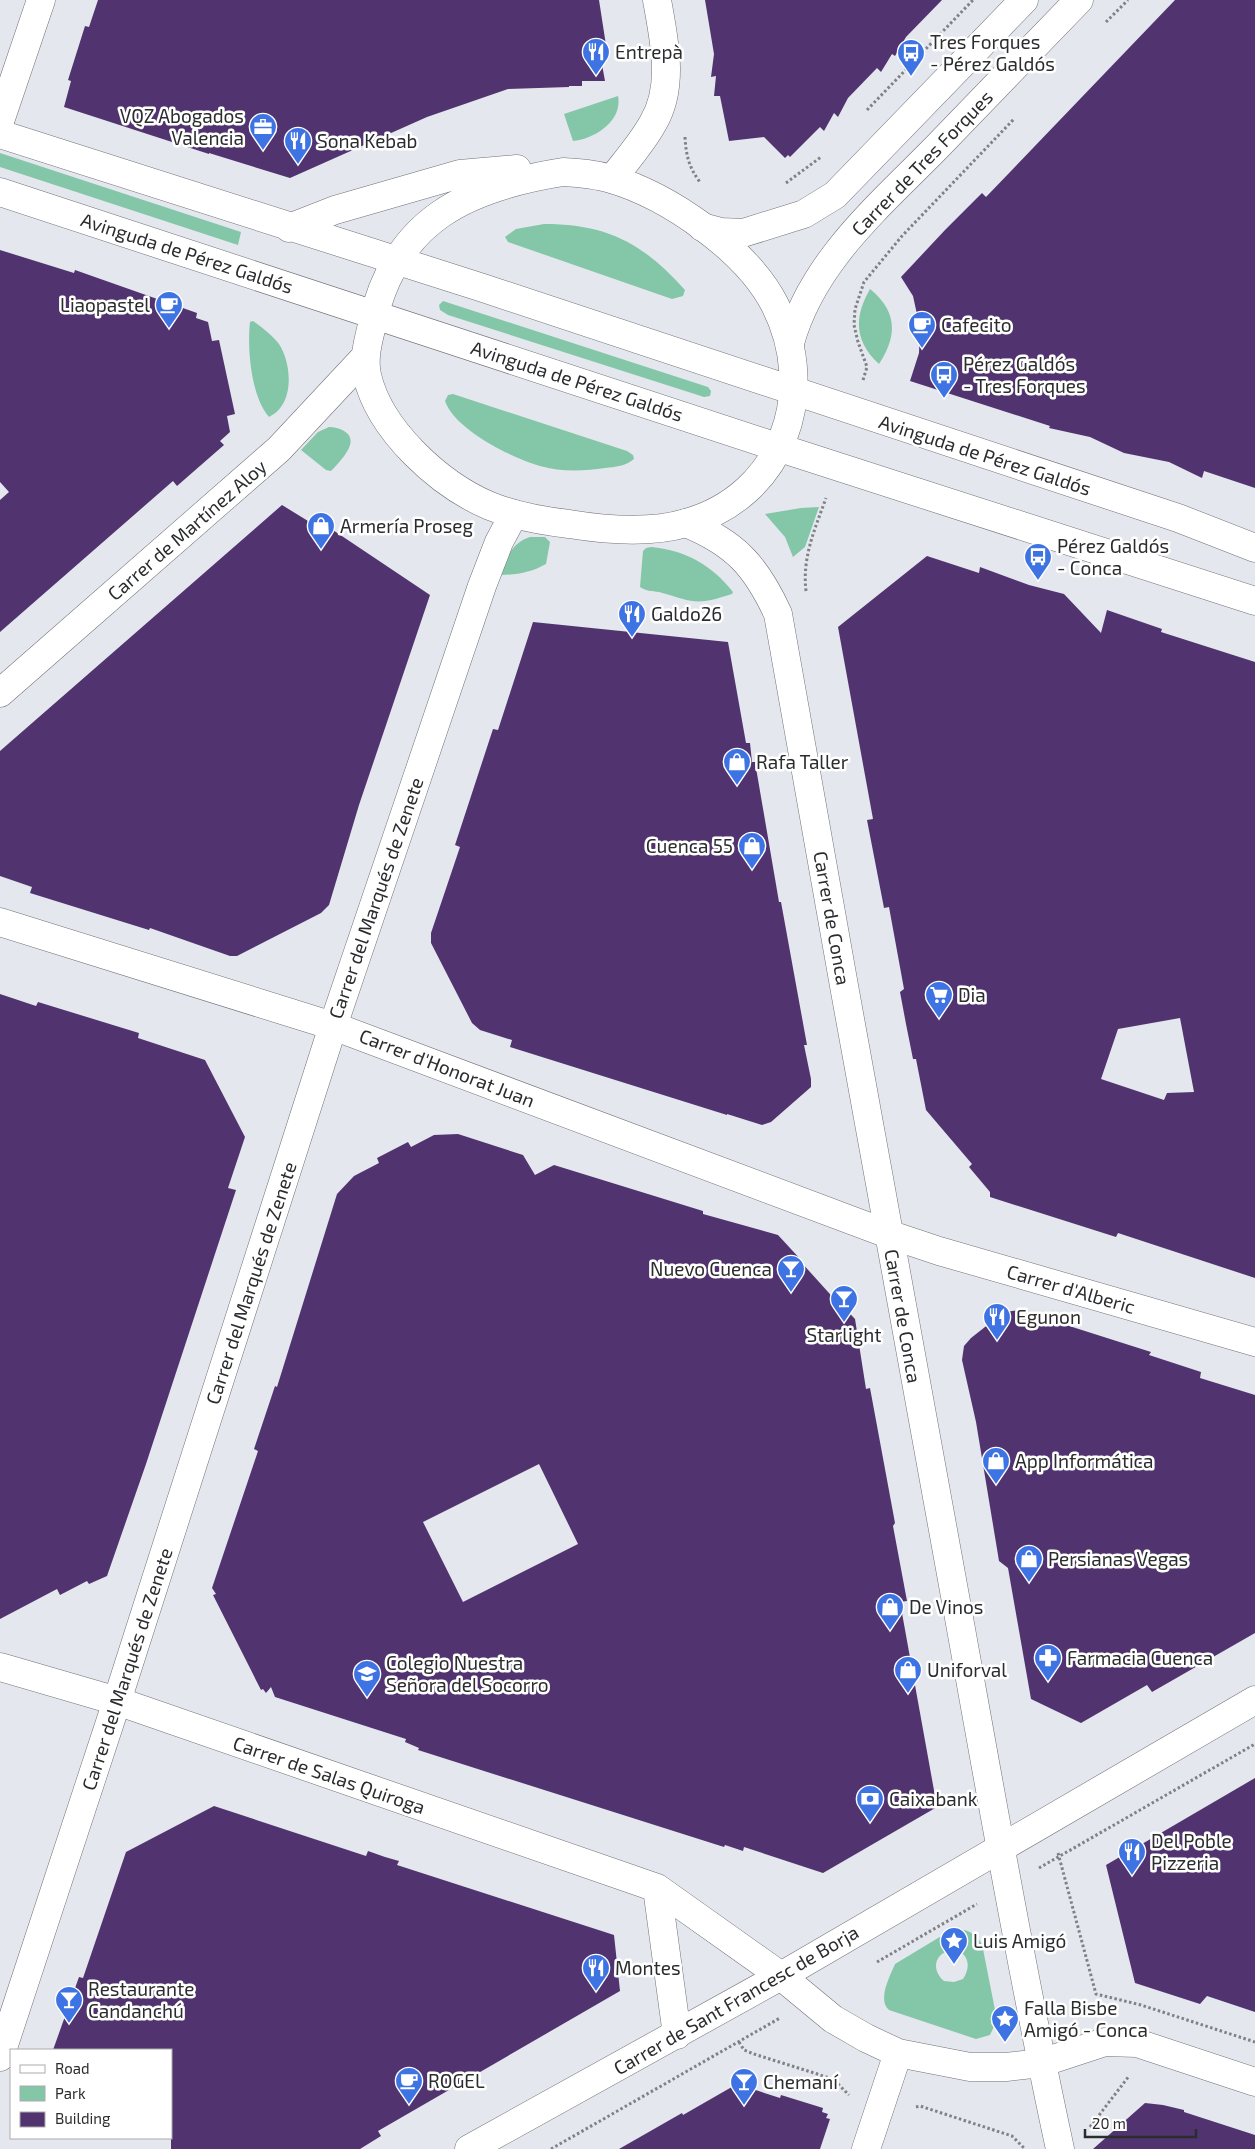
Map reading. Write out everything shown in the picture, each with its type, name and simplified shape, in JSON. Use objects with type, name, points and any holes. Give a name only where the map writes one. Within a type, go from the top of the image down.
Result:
[{"type":"street","points":[[0,121],[40,0]]},
{"type":"street","points":[[612,179],[653,123],[663,100],[666,75],[664,45],[657,0]]},
{"type":"street","points":[[702,227],[721,232],[743,233],[804,214],[835,195],[1024,0]]},
{"type":"street","name":"Carrer de Tres Forques","points":[[790,343],[794,328],[806,302],[840,247],[1079,0]]},
{"type":"street","name":"Avinguda de Pérez Galdós","points":[[0,134],[289,228],[396,260],[1178,518],[1255,548]]},
{"type":"street","points":[[289,228],[356,204],[460,174],[523,168],[587,173],[612,179],[666,204],[702,227],[731,250],[755,276],[774,304],[790,343],[793,406],[780,448],[762,476],[743,494],[726,506],[686,524],[625,530],[578,526],[514,514],[488,505],[462,491],[413,452],[390,426],[380,410],[366,373],[365,357],[375,314],[386,279],[396,260],[414,234],[447,210],[475,195],[526,178],[563,172]]},
{"type":"street","name":"Avinguda de Pérez Galdós","points":[[0,192],[780,448],[1152,566],[1255,601]]},
{"type":"street","name":"Carrer de Martínez Aloy","points":[[0,693],[279,449],[365,357]]},
{"type":"street","name":"Carrer del Marqués de Zenete","points":[[0,2057],[333,1026],[482,586],[499,542],[514,514]]},
{"type":"street","name":"Avinguda de Pérez Galdós","points":[[1178,518],[1255,535]]},
{"type":"street","name":"Carrer de Conca","points":[[686,524],[711,534],[731,547],[752,569],[768,593],[778,614],[888,1234],[1041,2063],[1060,2149]]},
{"type":"street","name":"Avinguda de Pérez Galdós","points":[[1152,566],[1255,592]]},
{"type":"street","name":"Carrer d'Honorat Juan","points":[[0,922],[333,1026],[888,1234]]},
{"type":"street","name":"Carrer d'Alberic","points":[[888,1234],[1255,1342]]},
{"type":"street","name":"Carrer de Salas Quiroga","points":[[0,1666],[116,1701],[657,1888],[781,1976],[833,2019],[866,2038],[898,2053],[970,2067],[1006,2067],[1041,2063],[1105,2042],[1137,2042],[1255,2082]]},
{"type":"street","name":"Carrer de Sant Francesc de Borja","points":[[468,2149],[781,1976],[1255,1700]]},
{"type":"street","points":[[657,1888],[677,2035]]},
{"type":"street","points":[[866,2149],[898,2053]]},
{"type":"path","points":[[864,113],[973,0]]},
{"type":"path","points":[[1100,29],[1128,0]]},
{"type":"path","points":[[867,367],[854,325],[855,310],[860,292],[872,271],[902,236],[1018,114]]},
{"type":"path","points":[[782,185],[813,165],[824,155]]},
{"type":"path","points":[[693,173],[703,186]]},
{"type":"path","points":[[1044,1865],[1255,1744]]},
{"type":"path","points":[[1060,1856],[1096,1994],[1141,2005],[1255,2042]]},
{"type":"path","points":[[873,1964],[977,1904]]},
{"type":"path","name":"Carrer de Sant Francesc de Borja","points":[[551,2149],[767,2026]]},
{"type":"path","points":[[739,2042],[744,2050],[754,2054],[833,2079],[848,2094],[851,2103]]},
{"type":"path","points":[[1089,2128],[1134,2069]]},
{"type":"path","points":[[909,2108],[920,2106],[1012,2136],[1025,2149]]},
{"type":"green space","points":[[618,96],[616,113],[605,127],[590,137],[573,141],[564,114]]},
{"type":"green space","points":[[0,153],[241,232],[238,245],[0,167]]},
{"type":"green space","points":[[544,224],[587,228],[605,232],[622,239],[639,248],[669,274],[685,290],[683,296],[672,299],[508,242],[505,237],[516,229]]},
{"type":"green space","points":[[870,289],[885,306],[892,324],[889,343],[879,364],[865,347],[859,328],[861,309]]},
{"type":"green space","points":[[443,301],[708,387],[711,391],[710,396],[704,397],[448,315],[440,310],[439,305]]},
{"type":"green space","points":[[253,321],[267,331],[279,344],[287,362],[289,384],[287,394],[277,411],[269,417],[263,408],[254,385],[249,345],[250,322]]},
{"type":"green space","points":[[453,394],[627,451],[633,455],[634,459],[616,467],[581,470],[556,469],[528,462],[500,450],[460,422],[451,412],[445,401],[448,395]]},
{"type":"green space","points":[[329,427],[344,431],[351,440],[347,452],[331,471],[326,470],[301,450],[318,432]]},
{"type":"green space","points":[[819,507],[805,547],[793,557],[785,537],[765,514]]},
{"type":"green space","points":[[530,537],[545,537],[550,542],[546,564],[524,572],[500,575],[514,547]]},
{"type":"green space","points":[[651,547],[686,555],[697,560],[725,582],[733,592],[732,594],[710,600],[695,601],[640,587],[643,551]]},
{"type":"green space","points":[[953,1929],[973,1934],[982,1944],[997,2020],[990,2035],[976,2039],[889,2010],[884,2000],[884,1994],[895,1964]],"holes":[[[957,1951],[962,1953],[967,1960],[966,1974],[963,1979],[954,1982],[944,1981],[937,1972],[936,1962],[946,1952]]]},
{"type":"building","points":[[98,0],[599,0],[608,58],[601,59],[605,81],[582,81],[582,86],[508,89],[427,117],[290,178],[64,107],[71,81],[68,80],[85,26],[89,27]]},
{"type":"building","points":[[705,0],[942,0],[906,37],[895,56],[892,54],[881,72],[877,68],[848,98],[838,117],[834,113],[824,131],[820,127],[790,157],[788,155],[785,158],[764,137],[729,141],[720,96],[714,96],[716,76],[711,77],[714,54]]},
{"type":"building","points":[[1175,0],[1255,0],[1255,488],[1204,471],[1202,478],[1169,462],[1124,453],[1090,437],[1049,428],[1050,426],[910,381],[919,353],[920,328],[913,296],[901,277],[982,193],[986,197]]},
{"type":"building","points":[[0,250],[74,273],[75,270],[197,313],[196,318],[208,322],[212,341],[219,340],[235,414],[227,416],[230,432],[220,441],[224,445],[177,486],[173,481],[0,632],[0,500],[9,492],[0,482]]},
{"type":"building","points":[[282,505],[308,521],[312,516],[430,595],[359,805],[329,905],[321,913],[237,956],[230,956],[150,928],[149,930],[30,893],[32,887],[0,876],[0,751]]},
{"type":"building","points":[[927,556],[979,573],[980,567],[1029,585],[1064,594],[1101,633],[1107,610],[1162,629],[1161,632],[1255,662],[1255,1278],[1118,1233],[1116,1237],[990,1197],[990,1192],[969,1167],[972,1164],[926,1110],[916,1059],[913,1059],[900,992],[904,989],[889,907],[884,908],[867,820],[873,819],[838,627]],"holes":[[[1180,1018],[1194,1092],[1167,1093],[1164,1100],[1101,1079],[1118,1029]]]},
{"type":"building","points":[[533,622],[728,642],[746,743],[750,743],[752,762],[755,762],[779,902],[781,902],[807,1045],[804,1045],[811,1079],[811,1087],[771,1122],[762,1125],[727,1115],[510,1047],[512,1040],[480,1030],[472,1023],[431,943],[431,933],[460,847],[455,845],[493,729],[498,730]]},
{"type":"building","points":[[0,994],[36,1006],[38,1002],[139,1033],[138,1038],[205,1060],[245,1137],[228,1188],[236,1190],[107,1576],[89,1584],[87,1581],[60,1595],[57,1589],[0,1619]]},
{"type":"building","points":[[458,1134],[523,1155],[535,1175],[554,1165],[703,1211],[703,1214],[778,1235],[838,1303],[855,1319],[866,1389],[870,1388],[895,1523],[893,1526],[907,1601],[900,1602],[937,1807],[823,1873],[744,1847],[743,1851],[725,1845],[724,1847],[418,1750],[419,1748],[405,1742],[406,1739],[275,1697],[271,1687],[266,1693],[263,1689],[261,1690],[213,1595],[216,1594],[212,1588],[258,1451],[254,1449],[275,1386],[277,1387],[337,1194],[354,1176],[379,1163],[377,1158],[408,1142],[411,1147],[434,1135]],"holes":[[[539,1464],[578,1544],[463,1602],[423,1522]]]},
{"type":"building","points":[[1019,1310],[1151,1352],[1149,1355],[1201,1372],[1200,1378],[1255,1395],[1255,1633],[1152,1692],[1147,1685],[1081,1723],[1031,1699],[1008,1568],[999,1561],[976,1422],[962,1360],[964,1346],[971,1338],[1004,1312]]},
{"type":"building","points":[[1255,1778],[1255,2012],[1207,1996],[1200,2004],[1135,1983],[1106,1865]]},
{"type":"building","points":[[214,1806],[366,1856],[368,1851],[399,1861],[397,1865],[614,1935],[620,1991],[378,2131],[381,2136],[360,2149],[171,2149],[172,2049],[53,2049],[79,1977],[83,1978],[126,1852]]},
{"type":"building","points":[[737,2084],[780,2098],[781,2095],[823,2108],[822,2112],[828,2114],[826,2118],[830,2119],[820,2149],[619,2149],[682,2113],[683,2115]]},
{"type":"building","points":[[1145,2103],[1184,2110],[1184,2112],[1255,2135],[1255,2149],[1093,2149]]},
{"type":"place","name":"Entrepà","points":[[596,76]]},
{"type":"place","name":"Tres Forques - Pérez Galdós","points":[[911,77]]},
{"type":"place","name":"VQZ Abogados Valencia","points":[[263,151]]},
{"type":"place","name":"Sona Kebab","points":[[298,165]]},
{"type":"place","name":"Liaopastel","points":[[169,329]]},
{"type":"place","name":"Cafecito","points":[[922,349]]},
{"type":"place","name":"Pérez Galdós - Tres Forques","points":[[944,399]]},
{"type":"place","name":"Armería Proseg","points":[[321,550]]},
{"type":"place","name":"Pérez Galdós - Conca","points":[[1038,581]]},
{"type":"place","name":"Galdo26","points":[[632,638]]},
{"type":"place","name":"Rafa Taller","points":[[737,786]]},
{"type":"place","name":"Cuenca 55","points":[[752,870]]},
{"type":"place","name":"Dia","points":[[939,1019]]},
{"type":"place","name":"Nuevo Cuenca","points":[[791,1293]]},
{"type":"place","name":"Starlight","points":[[844,1323]]},
{"type":"place","name":"Egunon","points":[[997,1341]]},
{"type":"place","name":"App Informática","points":[[996,1485]]},
{"type":"place","name":"Persianas Vegas","points":[[1029,1583]]},
{"type":"place","name":"De Vinos","points":[[890,1631]]},
{"type":"place","name":"Farmacia Cuenca","points":[[1048,1682]]},
{"type":"place","name":"Uniforval","points":[[908,1694]]},
{"type":"place","name":"Colegio Nuestra Señora del Socorro","points":[[367,1698]]},
{"type":"place","name":"Caixabank","points":[[870,1823]]},
{"type":"place","name":"Del Poble Pizzeria","points":[[1132,1876]]},
{"type":"place","name":"Luis Amigó","points":[[954,1965]]},
{"type":"place","name":"Montes","points":[[596,1992]]},
{"type":"place","name":"Restaurante Candanchú","points":[[69,2024]]},
{"type":"place","name":"Falla Bisbe Amigó - Conca","points":[[1005,2043]]},
{"type":"place","name":"ROGEL","points":[[409,2105]]},
{"type":"place","name":"Chemaní","points":[[744,2106]]}]
